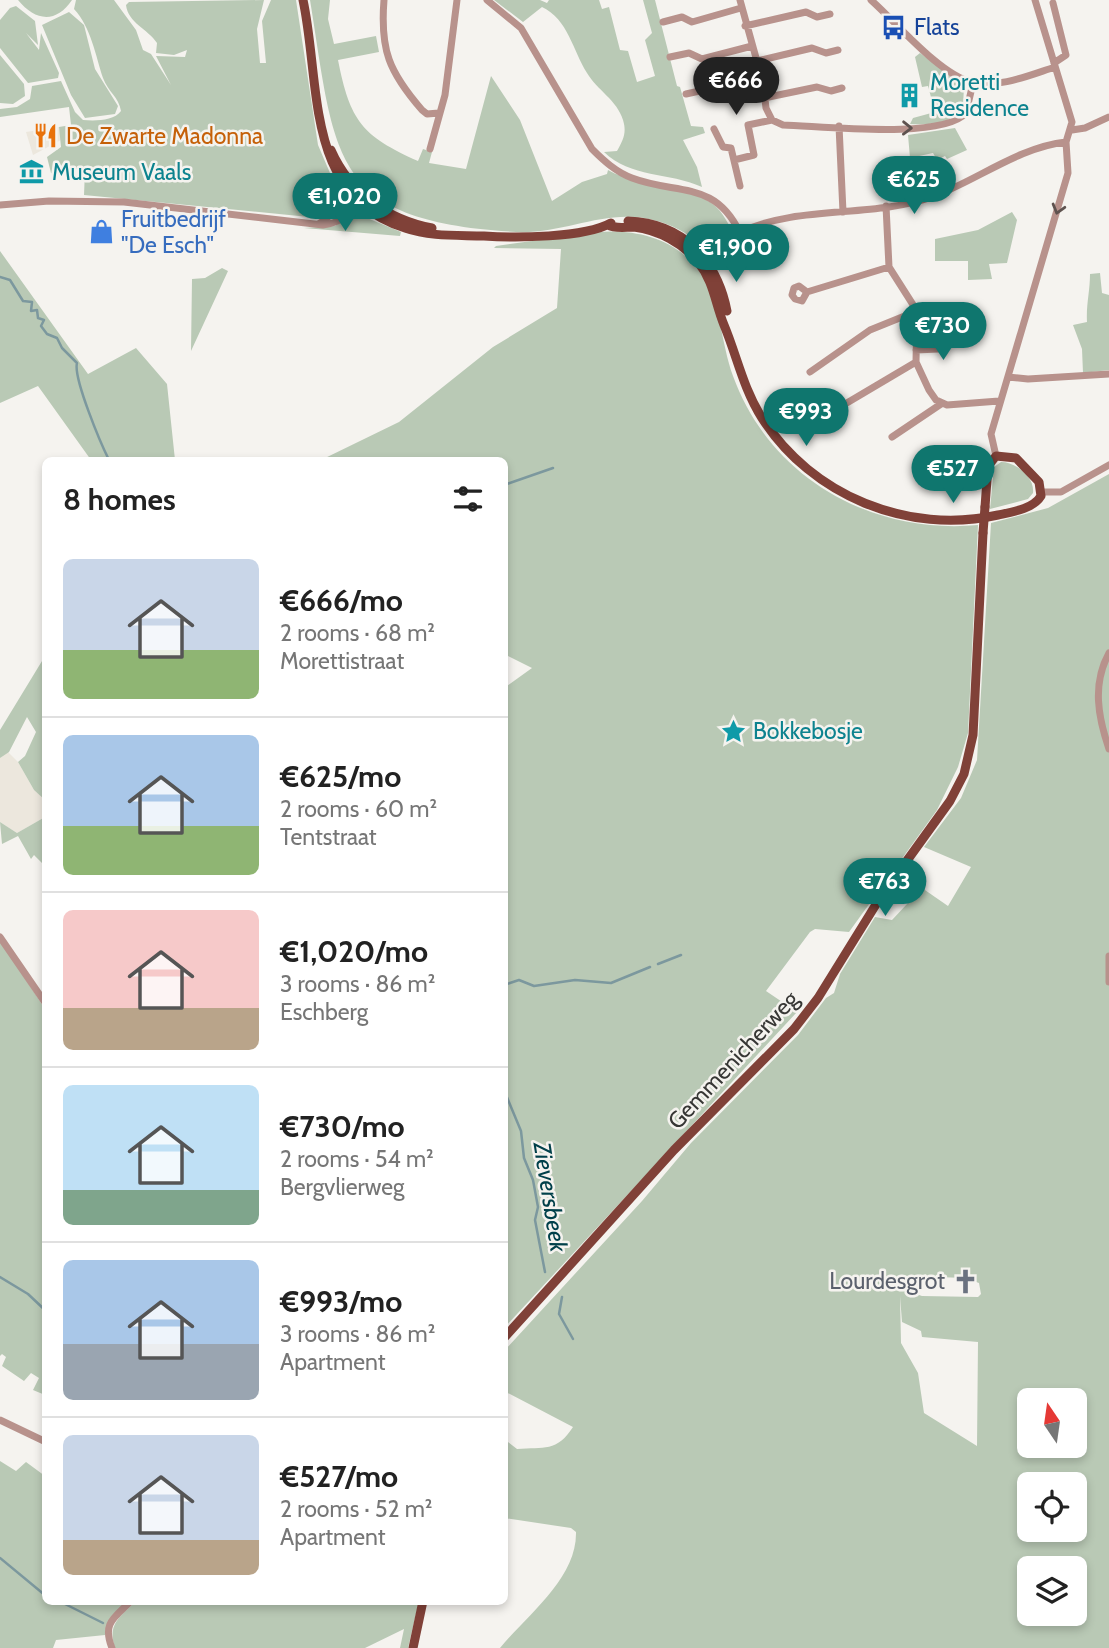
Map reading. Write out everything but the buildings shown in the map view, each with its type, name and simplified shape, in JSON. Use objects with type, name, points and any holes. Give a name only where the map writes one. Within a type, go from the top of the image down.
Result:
[{"type":"main road","points":[[303,0],[321,119],[338,164],[358,197],[399,219],[464,235],[530,237],[608,225],[657,233],[683,248],[703,261],[722,289],[730,326],[728,330],[744,384],[770,430],[802,465],[854,499],[899,515],[955,520],[1021,509],[1038,501],[1041,492],[1038,479],[1025,465],[1009,456],[996,456]]},
{"type":"main road","name":"Gemmenicherweg","points":[[508,1334],[674,1150],[794,1029],[818,998],[880,898],[950,801],[964,774],[973,734],[988,466],[996,456]]},
{"type":"main road","points":[[413,1648],[423,1605]]},
{"type":"street","points":[[384,0],[382,36],[391,69],[422,110],[427,114],[439,113]]},
{"type":"street","points":[[430,149],[445,96],[457,0]]},
{"type":"street","points":[[487,0],[521,28],[592,149],[600,157],[615,170],[635,179],[699,192],[714,199],[740,233]]},
{"type":"street","points":[[871,0],[938,61],[973,83],[1001,82],[1055,65],[1066,54],[1053,3]]},
{"type":"street","points":[[703,261],[740,233],[766,223],[932,197],[1044,146],[1066,142],[1072,130],[1072,122],[1035,0]]},
{"type":"street","points":[[663,22],[682,17],[692,22],[740,4],[772,120]]},
{"type":"street","points":[[744,26],[806,12],[817,17],[830,14]]},
{"type":"street","points":[[670,57],[689,53],[702,59],[752,46]]},
{"type":"street","points":[[757,61],[812,48],[826,53],[838,50]]},
{"type":"street","points":[[686,94],[704,90],[716,95],[763,83]]},
{"type":"street","points":[[734,160],[754,155],[748,125],[772,120],[783,125],[920,129],[954,122],[966,113],[973,83]]},
{"type":"street","points":[[764,98],[817,86],[831,91],[842,88]]},
{"type":"street","points":[[1072,130],[1085,128],[1109,117]]},
{"type":"street","points":[[839,126],[843,212]]},
{"type":"street","points":[[714,130],[723,147],[731,148],[740,186]]},
{"type":"street","name":"Gemmenicherweg","points":[[996,456],[990,437],[1068,173],[1066,142]]},
{"type":"street","points":[[0,205],[49,201],[124,202],[320,223],[358,197]]},
{"type":"street","points":[[886,206],[889,267],[917,311],[916,362],[929,390],[941,404]]},
{"type":"street","points":[[807,292],[889,267]]},
{"type":"street","points":[[810,372],[870,330],[917,311]]},
{"type":"street","points":[[916,351],[938,349],[953,336]]},
{"type":"street","points":[[840,407],[916,362]]},
{"type":"street","points":[[1008,377],[1028,379],[1109,374]]},
{"type":"street","points":[[892,438],[941,404],[999,401]]},
{"type":"street","points":[[1041,492],[1061,492],[1109,465]]},
{"type":"street","points":[[1109,653],[1102,671],[1098,702],[1109,749]]},
{"type":"street","points":[[0,937],[42,998]]},
{"type":"street","points":[[1109,956],[1109,982]]},
{"type":"street","points":[[0,1420],[42,1440]]},
{"type":"street","points":[[112,1648],[106,1633],[108,1626],[127,1605]]},
{"type":"shaded area","points":[[59,127],[61,140],[33,155],[26,132]]},
{"type":"shaded area","points":[[7,751],[18,762],[34,790],[42,797],[42,819],[17,833],[0,822],[0,758]]},
{"type":"green space","points":[[18,0],[72,0],[59,13],[45,17],[31,12]]},
{"type":"green space","points":[[76,0],[114,0],[136,30],[143,50],[151,54],[171,85],[156,56],[185,57],[187,50],[174,55],[156,53],[157,43],[130,17],[126,5],[129,2],[264,0],[257,29],[260,63],[266,63],[262,21],[271,0],[296,0],[318,145],[342,201],[319,216],[309,217],[84,195],[85,170],[79,168],[60,176],[51,173],[47,157],[61,147],[59,127],[71,125],[69,107],[0,117],[0,109],[17,107],[30,99],[32,86],[61,81],[75,112],[83,120],[109,119],[121,111],[103,78],[89,33],[74,9]]},
{"type":"green space","points":[[310,0],[330,0],[328,19],[334,44],[376,36],[379,52],[338,60],[354,112],[371,134],[399,152],[418,161],[423,149],[432,152],[429,163],[466,169],[491,76],[520,120],[552,201],[582,182],[607,174],[608,170],[621,176],[698,196],[720,211],[732,230],[729,233],[725,229],[712,238],[716,243],[707,247],[667,224],[635,217],[606,218],[547,230],[516,232],[455,225],[409,214],[376,196],[353,172],[338,141],[327,102]]},
{"type":"green space","points":[[494,0],[540,0],[547,3],[549,0],[599,0],[602,9],[609,7],[620,50],[628,51],[637,82],[655,76],[645,40],[652,33],[643,0],[655,0],[677,86],[680,87],[691,126],[703,127],[705,133],[683,140],[697,167],[702,187],[638,171],[614,160],[604,152],[617,151],[624,136],[623,120],[616,107],[587,73],[564,27],[551,12],[542,7],[523,22]]},
{"type":"green space","points":[[16,6],[35,21],[38,45],[26,33],[39,50],[41,33],[59,73],[58,78],[28,83],[0,48],[0,20],[10,8]]},
{"type":"green space","points":[[69,12],[84,25],[95,69],[118,106],[115,114],[85,118],[71,95],[42,25]]},
{"type":"green space","points":[[920,53],[964,86],[963,107],[959,113],[947,120],[932,124],[910,124],[913,118],[935,112],[928,86],[922,87],[915,57]]},
{"type":"green space","points":[[0,55],[24,84],[25,96],[13,104],[0,103]]},
{"type":"green space","points":[[955,128],[967,150],[947,159],[945,156],[937,160],[933,153],[910,158],[908,135]]},
{"type":"green space","points":[[1012,212],[1017,220],[1007,263],[989,264],[992,279],[968,280],[968,261],[935,261],[935,239],[978,230]]},
{"type":"green space","points":[[355,213],[401,232],[400,236],[304,228],[335,226]]},
{"type":"green space","points":[[598,232],[628,232],[669,245],[692,262],[708,286],[733,376],[750,412],[772,444],[799,471],[830,492],[864,509],[900,520],[939,526],[978,525],[968,733],[958,767],[937,810],[849,932],[815,929],[810,932],[766,991],[797,1012],[508,1324],[508,685],[532,668],[508,656],[508,457],[327,457],[399,422],[493,347],[557,308],[561,249],[494,248]]},
{"type":"green space","points":[[0,251],[88,374],[136,348],[167,384],[175,457],[89,457],[38,386],[0,403]]},
{"type":"green space","points":[[222,268],[228,271],[191,351],[192,279],[205,278]]},
{"type":"green space","points":[[1100,273],[1102,293],[1109,295],[1109,370],[1083,373],[1082,349],[1073,325],[1087,322],[1090,274]]},
{"type":"green space","points":[[1001,462],[1013,465],[1028,476],[1033,493],[1028,499],[990,509],[994,467]]},
{"type":"green space","points":[[1109,474],[1109,1648],[500,1648],[560,1580],[574,1549],[576,1532],[571,1528],[508,1519],[508,1442],[517,1449],[549,1447],[561,1441],[573,1427],[508,1393],[508,1347],[642,1201],[691,1143],[798,1035],[826,998],[834,993],[840,974],[875,917],[892,920],[922,888],[948,906],[971,867],[924,847],[961,798],[977,760],[991,523],[1048,508]],"holes":[[[910,1276],[965,1278],[979,1283],[981,1294],[978,1297],[922,1296],[904,1290],[905,1277]],[[900,1296],[902,1322],[921,1331],[922,1337],[978,1342],[977,1446],[924,1413],[918,1373],[901,1343]]]},
{"type":"green space","points":[[42,661],[42,797],[34,790],[18,762],[25,756],[36,732],[27,717],[9,752],[0,758],[0,730]]},
{"type":"green space","points":[[42,819],[42,863],[34,855],[31,859],[18,836],[2,844],[0,822],[17,833]]},
{"type":"green space","points":[[0,940],[42,1004],[42,1394],[33,1390],[39,1378],[31,1373],[24,1381],[2,1366],[6,1357],[2,1354],[0,1356]]},
{"type":"green space","points":[[0,1461],[16,1471],[26,1462],[42,1474],[42,1605],[124,1605],[106,1626],[105,1635],[56,1640],[53,1648],[0,1648]]},
{"type":"green space","points":[[132,1605],[418,1605],[408,1648],[400,1648],[404,1629],[365,1648],[115,1648],[113,1633],[120,1617]]},
{"type":"waterway","name":"Zieversbeek","points":[[0,277],[10,280],[23,301],[32,302],[31,311],[37,310],[38,318],[44,320],[41,326],[47,334],[57,338],[62,348],[77,363],[83,396],[108,457]]},
{"type":"waterway","points":[[508,484],[553,468]]},
{"type":"waterway","points":[[658,964],[681,955]]},
{"type":"waterway","points":[[508,984],[519,980],[534,986],[575,980],[611,983],[650,967]]},
{"type":"waterway","name":"Zieversbeek","points":[[508,1100],[521,1131],[524,1158],[533,1180],[538,1207],[535,1220],[545,1272]]},
{"type":"waterway","points":[[0,1277],[28,1294],[42,1307]]},
{"type":"waterway","name":"Zieversbeek","points":[[562,1297],[559,1314],[573,1339]]},
{"type":"waterway","points":[[0,1558],[42,1593]]},
{"type":"waterway","points":[[67,1605],[103,1623]]},
{"type":"place","name":"Flats","points":[[894,27]]},
{"type":"place","name":"Moretti Residence","points":[[910,95]]},
{"type":"place","name":"De Zwarte Madonna","points":[[46,136]]},
{"type":"place","name":"Museum Vaals","points":[[32,172]]},
{"type":"place","name":"Fruitbedrijf \"De Esch\"","points":[[101,232]]},
{"type":"place","name":"Bokkebosje","points":[[733,731]]},
{"type":"place","name":"Lourdesgrot","points":[[965,1281]]}]
